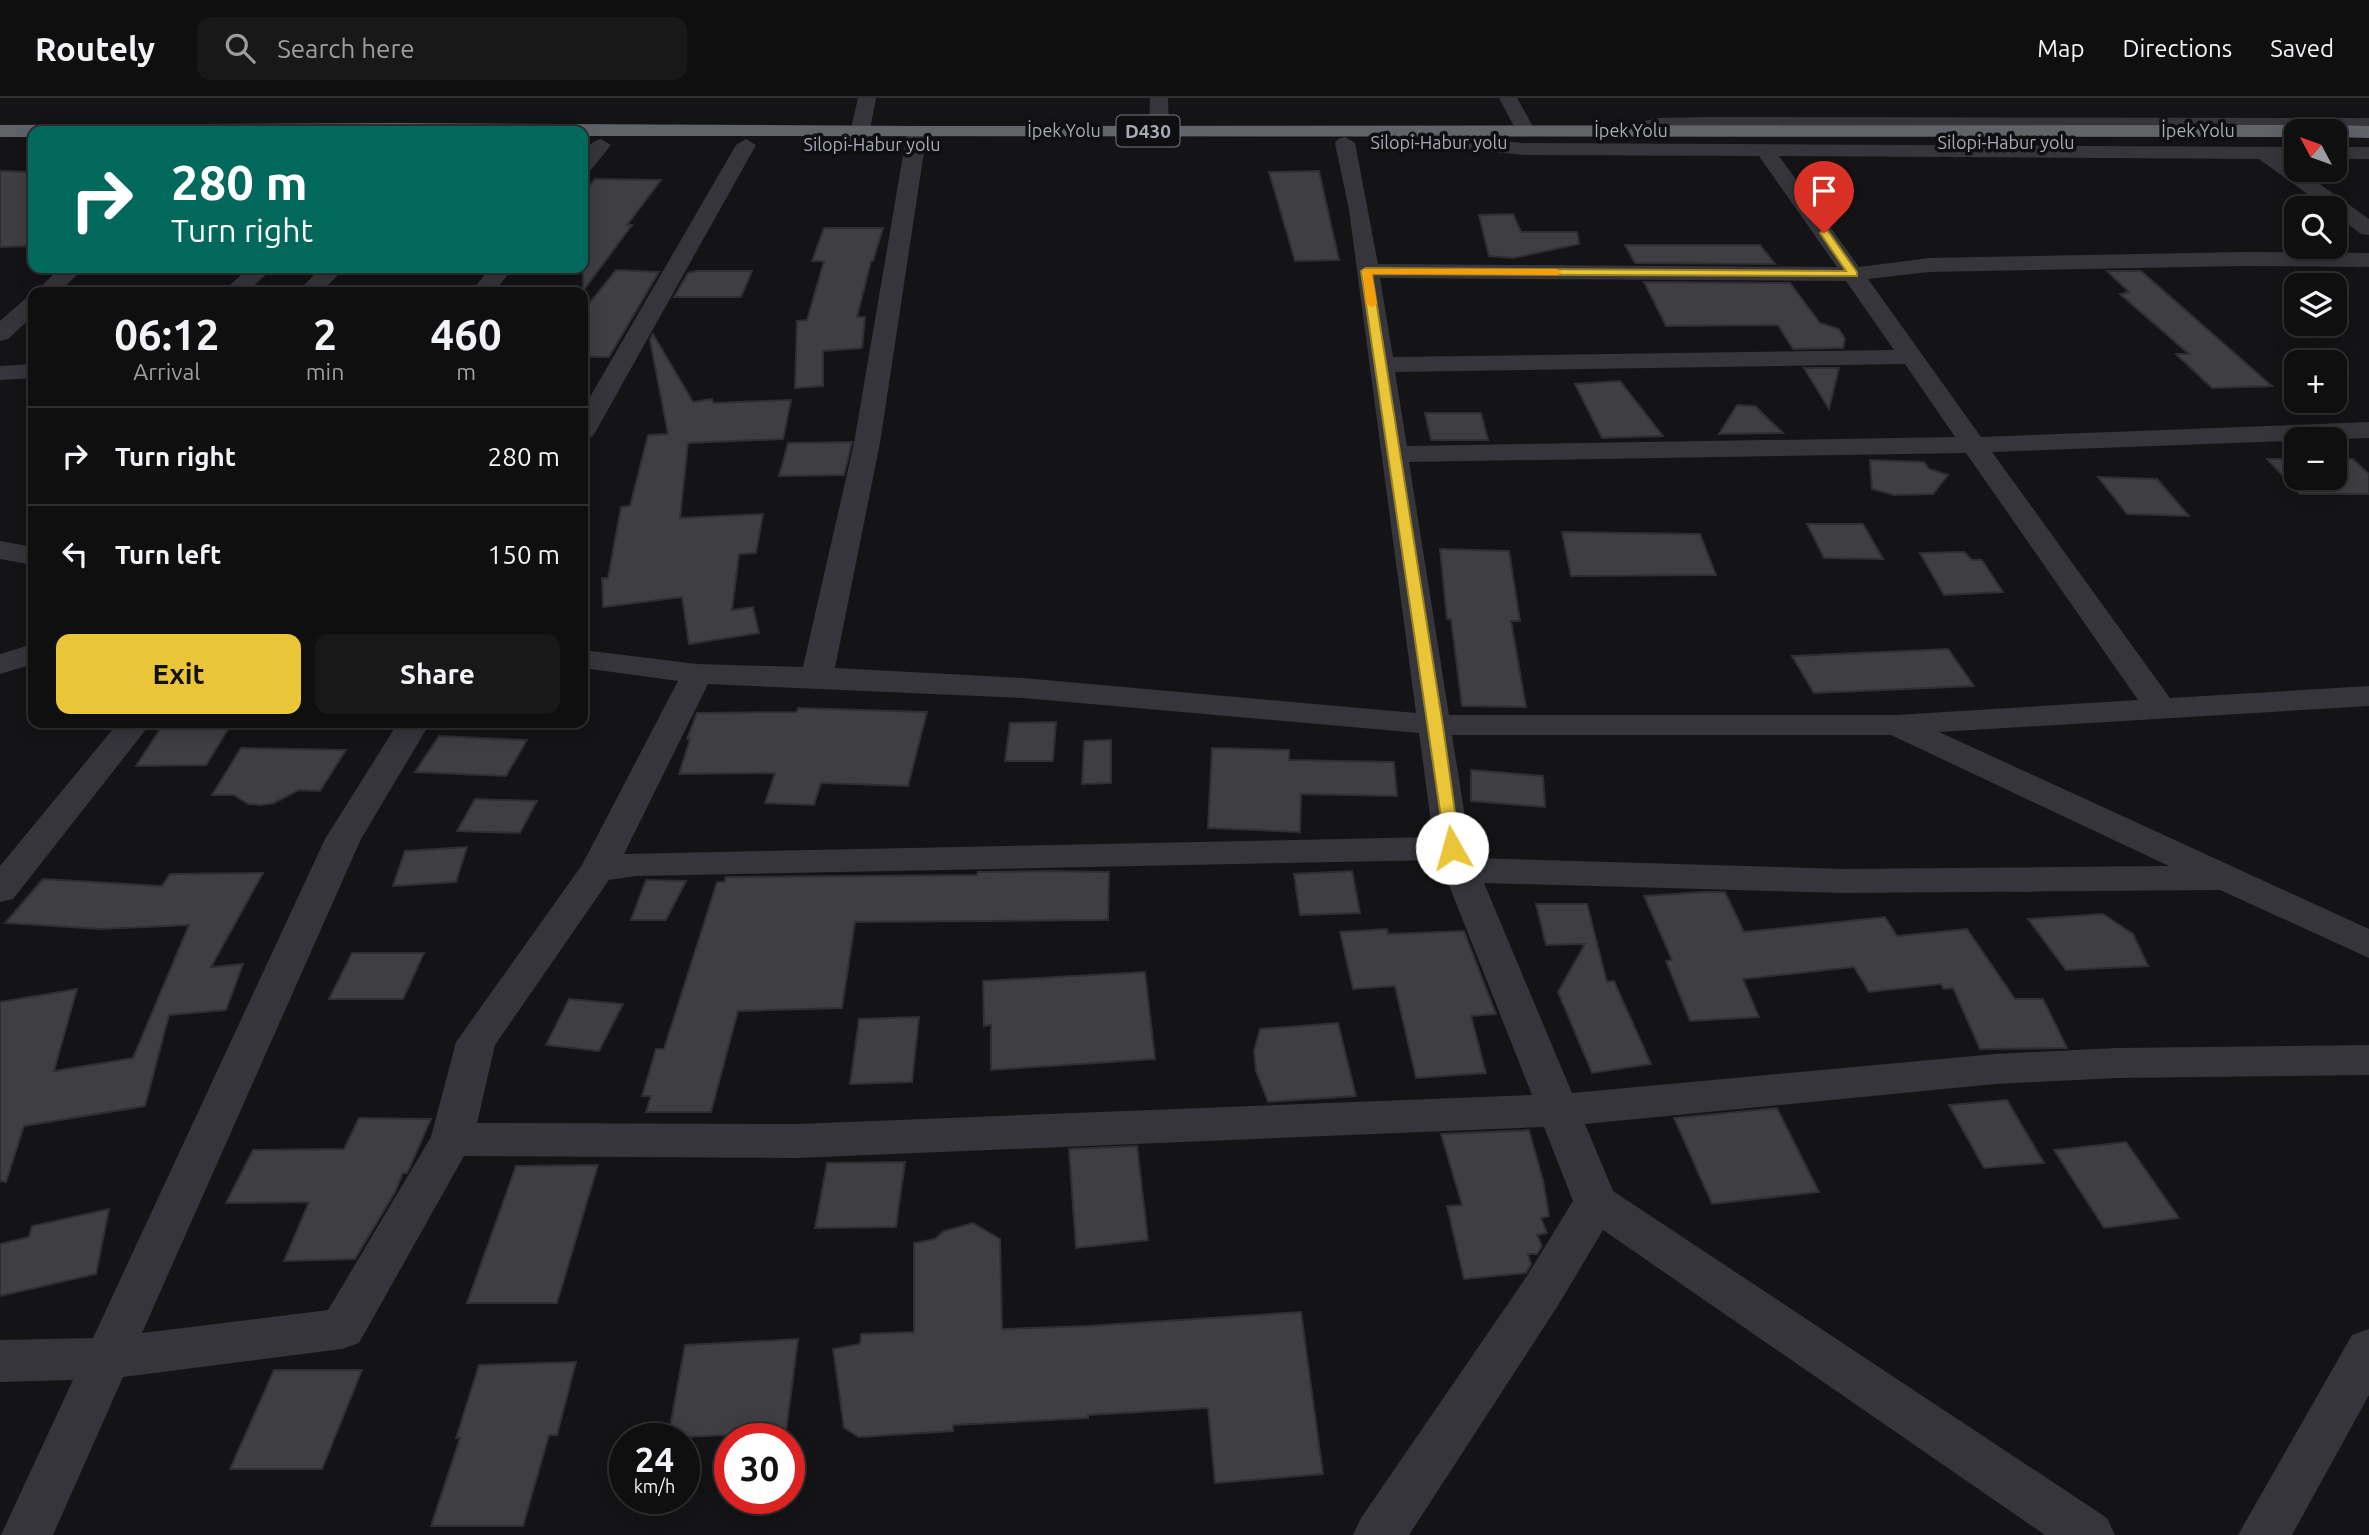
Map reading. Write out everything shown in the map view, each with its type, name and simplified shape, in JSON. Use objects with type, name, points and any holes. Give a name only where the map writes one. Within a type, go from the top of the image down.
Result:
[{"type":"highway","name":"D430","points":[[0,131],[28,131]]},
{"type":"highway","name":"İpek Yolu","points":[[915,138],[1159,131],[2284,131]]},
{"type":"highway","points":[[2347,131],[2369,132]]},
{"type":"highway","name":"D430","points":[[588,133],[858,138]]},
{"type":"highway","name":"Silopi-Habur yolu","points":[[592,145],[746,145],[858,138],[1345,143],[2284,143]]},
{"type":"highway","points":[[2347,143],[2369,143]]},
{"type":"highway","points":[[0,147],[28,147]]},
{"type":"street","points":[[858,138],[867,98]]},
{"type":"street","points":[[1159,98],[1159,131]]},
{"type":"street","points":[[1508,98],[1525,130]]},
{"type":"street","points":[[2158,104],[2187,124]]},
{"type":"street","points":[[1621,131],[1681,123],[2369,124]]},
{"type":"street","points":[[2016,124],[2036,131]]},
{"type":"street","points":[[817,677],[867,443],[915,138]]},
{"type":"street","points":[[1441,142],[1524,149],[2284,153]]},
{"type":"street","points":[[1345,143],[1359,210],[1456,859],[1596,1202],[2089,1535]]},
{"type":"street","points":[[588,422],[746,145]]},
{"type":"street","points":[[1765,150],[2160,709]]},
{"type":"street","points":[[2264,152],[2369,229]]},
{"type":"street","points":[[2347,153],[2369,153]]},
{"type":"street","points":[[1366,271],[1854,274],[1929,265],[2230,259],[2369,260]]},
{"type":"street","points":[[52,287],[67,273]]},
{"type":"street","points":[[239,287],[256,273]]},
{"type":"street","points":[[313,287],[329,273]]},
{"type":"street","points":[[486,287],[498,273]]},
{"type":"street","points":[[0,334],[28,309]]},
{"type":"street","points":[[1381,365],[1913,356]]},
{"type":"street","points":[[0,373],[28,371]]},
{"type":"street","points":[[1396,454],[1973,445],[2369,430]]},
{"type":"street","points":[[0,665],[28,655]]},
{"type":"street","points":[[588,660],[697,674],[817,677],[1023,688],[1436,726],[1896,725],[2369,696]]},
{"type":"street","points":[[0,1361],[107,1358],[342,1329],[452,1139],[476,1042],[598,869],[697,674]]},
{"type":"street","points":[[1896,725],[2369,945]]},
{"type":"street","points":[[0,890],[131,728]]},
{"type":"street","points":[[27,1535],[343,839],[411,728]]},
{"type":"street","points":[[598,869],[650,863],[1456,859],[1843,881],[2229,878]]},
{"type":"street","points":[[452,1139],[797,1141],[1559,1110],[1994,1069],[2116,1063],[2369,1060]]},
{"type":"street","points":[[1379,1535],[1541,1293],[1596,1202]]},
{"type":"street","points":[[2264,1535],[2369,1350]]},
{"type":"building","points":[[0,171],[28,172],[28,246],[0,247]]},
{"type":"building","points":[[1319,171],[1339,260],[1295,261],[1269,172]]},
{"type":"building","points":[[595,179],[661,180],[627,225],[632,225],[586,287],[583,287],[583,273],[588,273],[588,188]]},
{"type":"building","points":[[1513,214],[1521,232],[1577,232],[1579,244],[1513,258],[1489,256],[1479,215]]},
{"type":"building","points":[[824,228],[883,228],[871,261],[857,317],[865,317],[862,348],[823,351],[823,386],[795,388],[797,321],[807,320],[824,261],[812,261]]},
{"type":"building","points":[[1625,245],[1760,245],[1775,264],[1635,263]]},
{"type":"building","points":[[616,270],[659,272],[609,357],[588,357],[588,305]]},
{"type":"building","points":[[752,271],[741,297],[674,297],[688,273]]},
{"type":"building","points":[[2107,271],[2141,271],[2272,386],[2212,388],[2176,354],[2189,354],[2120,294],[2129,292]]},
{"type":"building","points":[[1644,282],[1790,283],[1820,323],[1839,329],[1845,339],[1843,348],[1793,349],[1778,325],[1666,326]]},
{"type":"building","points":[[653,334],[693,402],[712,399],[713,403],[791,400],[783,439],[688,443],[680,518],[763,514],[756,553],[739,554],[732,610],[753,607],[759,633],[689,644],[682,597],[603,607],[602,578],[608,578],[621,507],[630,506],[648,435],[668,434],[650,340]]},
{"type":"building","points":[[1804,368],[1839,368],[1829,409]]},
{"type":"building","points":[[1620,381],[1663,436],[1602,438],[1575,384]]},
{"type":"building","points":[[1737,405],[1755,406],[1783,433],[1719,434]]},
{"type":"building","points":[[1425,413],[1481,413],[1488,440],[1431,440]]},
{"type":"building","points":[[852,442],[844,475],[779,476],[788,443]]},
{"type":"building","points":[[2267,459],[2284,459],[2284,477]]},
{"type":"building","points":[[2347,459],[2353,459],[2369,474],[2369,494],[2300,494],[2296,490],[2347,490]]},
{"type":"building","points":[[1870,460],[1924,462],[1929,469],[1948,475],[1933,494],[1894,495],[1872,489]]},
{"type":"building","points":[[2098,477],[2157,479],[2189,516],[2127,514]]},
{"type":"building","points":[[1807,524],[1863,524],[1883,559],[1824,558]]},
{"type":"building","points":[[1562,532],[1700,534],[1716,575],[1571,576]]},
{"type":"building","points":[[1440,549],[1509,551],[1520,621],[1511,621],[1526,707],[1462,706],[1451,619],[1447,619]]},
{"type":"building","points":[[1964,552],[1972,560],[1982,560],[2003,592],[1944,595],[1920,553]]},
{"type":"building","points":[[1948,649],[1974,686],[1814,693],[1792,656]]},
{"type":"building","points":[[798,708],[927,712],[908,786],[821,783],[814,805],[765,803],[775,773],[679,774],[690,739],[687,739],[697,713],[797,712]]},
{"type":"building","points":[[1056,722],[1053,761],[1005,761],[1010,723]]},
{"type":"building","points":[[161,728],[229,728],[206,765],[136,766]]},
{"type":"building","points":[[439,736],[527,740],[506,776],[415,772]]},
{"type":"building","points":[[1111,740],[1111,783],[1082,784],[1084,741]]},
{"type":"building","points":[[241,748],[346,750],[320,791],[299,790],[274,803],[261,805],[248,804],[234,795],[212,795]]},
{"type":"building","points":[[1212,748],[1289,750],[1289,760],[1394,762],[1397,796],[1301,794],[1300,832],[1208,828]]},
{"type":"building","points":[[1471,770],[1543,776],[1545,807],[1471,801]]},
{"type":"building","points":[[475,799],[537,801],[520,833],[457,831]]},
{"type":"building","points":[[467,847],[456,882],[393,886],[405,851]]},
{"type":"building","points":[[1352,871],[1360,913],[1300,915],[1294,874]]},
{"type":"building","points":[[978,872],[1109,872],[1108,920],[855,922],[842,1008],[738,1011],[711,1112],[646,1112],[651,1096],[642,1096],[656,1049],[664,1049],[717,882],[724,882],[726,877],[977,875]]},
{"type":"building","points":[[263,873],[211,967],[243,964],[226,1010],[169,1015],[145,1106],[24,1126],[6,1182],[0,1181],[0,1002],[77,989],[54,1071],[133,1058],[189,925],[101,929],[5,923],[43,879],[162,886],[170,874]]},
{"type":"building","points":[[646,880],[686,881],[666,920],[631,920]]},
{"type":"building","points":[[1725,892],[1744,932],[1885,917],[1897,936],[1967,929],[2015,999],[2043,999],[2067,1048],[1980,1049],[1953,988],[1944,989],[1941,984],[1869,992],[1854,967],[1743,979],[1759,1017],[1690,1021],[1666,961],[1672,960],[1644,896]]},
{"type":"building","points":[[1536,904],[1587,904],[1607,982],[1614,981],[1651,1064],[1592,1073],[1558,992],[1585,944],[1546,945]]},
{"type":"building","points":[[2103,914],[2133,934],[2148,966],[2066,970],[2028,919]]},
{"type":"building","points":[[1387,929],[1388,934],[1464,931],[1496,1014],[1471,1016],[1486,1073],[1416,1078],[1395,986],[1353,989],[1340,932]]},
{"type":"building","points":[[352,953],[424,953],[403,999],[329,999]]},
{"type":"building","points":[[1145,972],[1155,1059],[991,1070],[991,1025],[984,1026],[983,981]]},
{"type":"building","points":[[569,999],[623,1004],[599,1051],[546,1045]]},
{"type":"building","points":[[919,1017],[912,1082],[850,1084],[859,1019]]},
{"type":"building","points":[[1338,1023],[1356,1096],[1268,1102],[1256,1071],[1254,1051],[1260,1029]]},
{"type":"building","points":[[2007,1100],[2044,1163],[1984,1168],[1949,1105]]},
{"type":"building","points":[[1777,1108],[1819,1192],[1712,1204],[1674,1118]]},
{"type":"building","points":[[359,1118],[431,1119],[407,1173],[403,1173],[395,1192],[355,1259],[284,1261],[309,1202],[226,1203],[253,1150],[344,1149]]},
{"type":"building","points":[[1529,1130],[1543,1180],[1549,1216],[1541,1218],[1547,1233],[1537,1235],[1542,1246],[1537,1254],[1528,1254],[1531,1264],[1526,1273],[1464,1279],[1447,1206],[1462,1205],[1441,1134]]},
{"type":"building","points":[[2126,1142],[2179,1218],[2104,1228],[2054,1150]]},
{"type":"building","points":[[1137,1146],[1148,1240],[1076,1248],[1069,1149]]},
{"type":"building","points":[[905,1162],[896,1227],[815,1228],[827,1163]]},
{"type":"building","points":[[598,1165],[557,1303],[467,1303],[516,1166]]},
{"type":"building","points":[[109,1209],[96,1274],[0,1296],[0,1244],[29,1237],[32,1226]]},
{"type":"building","points":[[973,1223],[1000,1239],[1002,1329],[1301,1312],[1323,1474],[1215,1483],[1208,1408],[953,1425],[953,1431],[859,1437],[844,1428],[833,1349],[860,1344],[861,1334],[914,1332],[914,1243],[935,1239],[944,1231]]},
{"type":"building","points":[[798,1339],[787,1423],[714,1423],[714,1436],[700,1436],[700,1423],[671,1423],[685,1345]]},
{"type":"building","points":[[576,1362],[557,1435],[549,1435],[523,1526],[431,1526],[460,1438],[456,1438],[479,1365]]},
{"type":"building","points":[[274,1370],[362,1370],[322,1469],[230,1469]]},
{"type":"slow traffic","points":[[1372,304],[1366,271],[1557,272]]},
{"type":"route","points":[[1452,848],[1396,454],[1366,271],[1854,274],[1824,233]]}]
